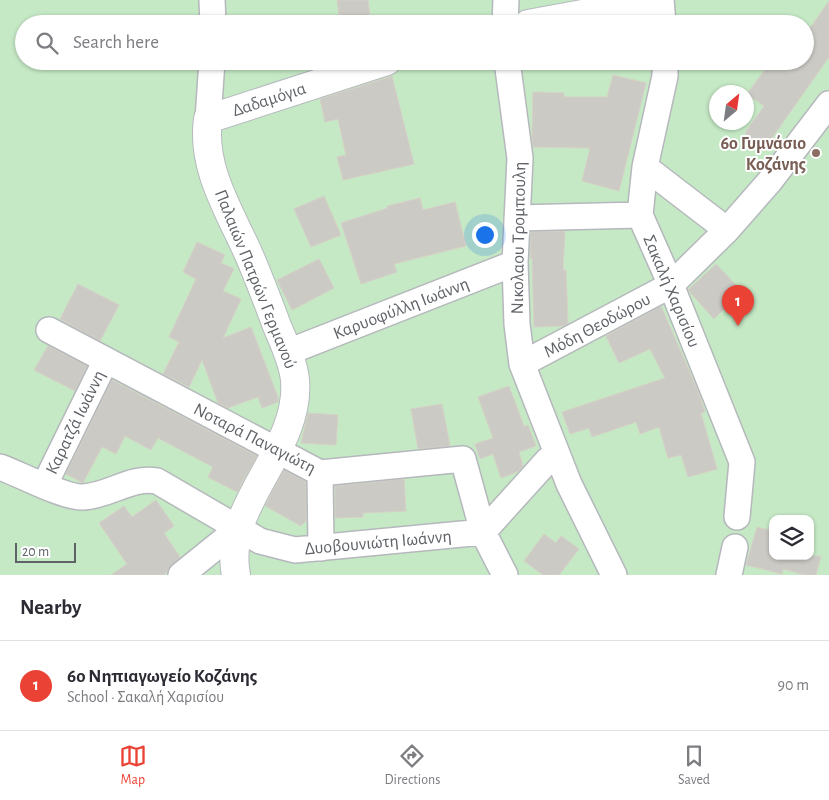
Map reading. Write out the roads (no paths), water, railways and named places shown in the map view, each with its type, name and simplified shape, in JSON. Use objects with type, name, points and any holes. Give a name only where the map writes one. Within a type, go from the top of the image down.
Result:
[{"type":"street","points":[[212,0],[213,15]]},
{"type":"street","points":[[505,15],[506,0]]},
{"type":"street","points":[[578,15],[660,0],[662,15]]},
{"type":"street","name":"Παλαιών Πατρών Γερμανού","points":[[211,70],[205,138],[225,208],[248,254],[288,352],[295,376],[296,392],[288,424],[277,450],[238,529],[233,557],[236,575]]},
{"type":"street","name":"Δαδαμόγια","points":[[208,119],[359,70]]},
{"type":"street","name":"Νικολαου Τρομπουλη","points":[[508,70],[520,158],[515,263],[517,324],[522,364],[569,484],[614,575]]},
{"type":"street","name":"Σακαλή Χαρισίου","points":[[665,70],[645,167],[640,215],[671,286],[742,462],[737,516]]},
{"type":"street","name":"Μόδη Θεοδώρου","points":[[522,364],[671,286],[727,230],[770,181],[829,104]]},
{"type":"street","points":[[645,167],[727,230]]},
{"type":"street","points":[[517,218],[640,215]]},
{"type":"street","name":"Καρυοφύλλη Ιωάννη","points":[[288,352],[515,263]]},
{"type":"street","name":"Νοταρά Παναγιώτη","points":[[49,330],[320,473],[463,459],[483,532]]},
{"type":"street","name":"Καρατζά Ιωάννη","points":[[45,484],[106,360]]},
{"type":"street","points":[[505,575],[483,532],[548,460]]},
{"type":"street","name":"Δυοβουνιώτη Ιωάννη","points":[[0,467],[74,497],[94,496],[142,480],[157,481],[260,541],[295,550],[483,532]]},
{"type":"street","points":[[320,473],[321,548]]},
{"type":"street","points":[[181,575],[238,529]]},
{"type":"street","points":[[729,575],[735,547]]},
{"type":"place","name":"6ο Γυμνάσιο Κοζάνης","points":[[816,153]]},
{"type":"place","name":"6ο Νηπιαγωγείο Κοζάνης","points":[[738,326]]}]
